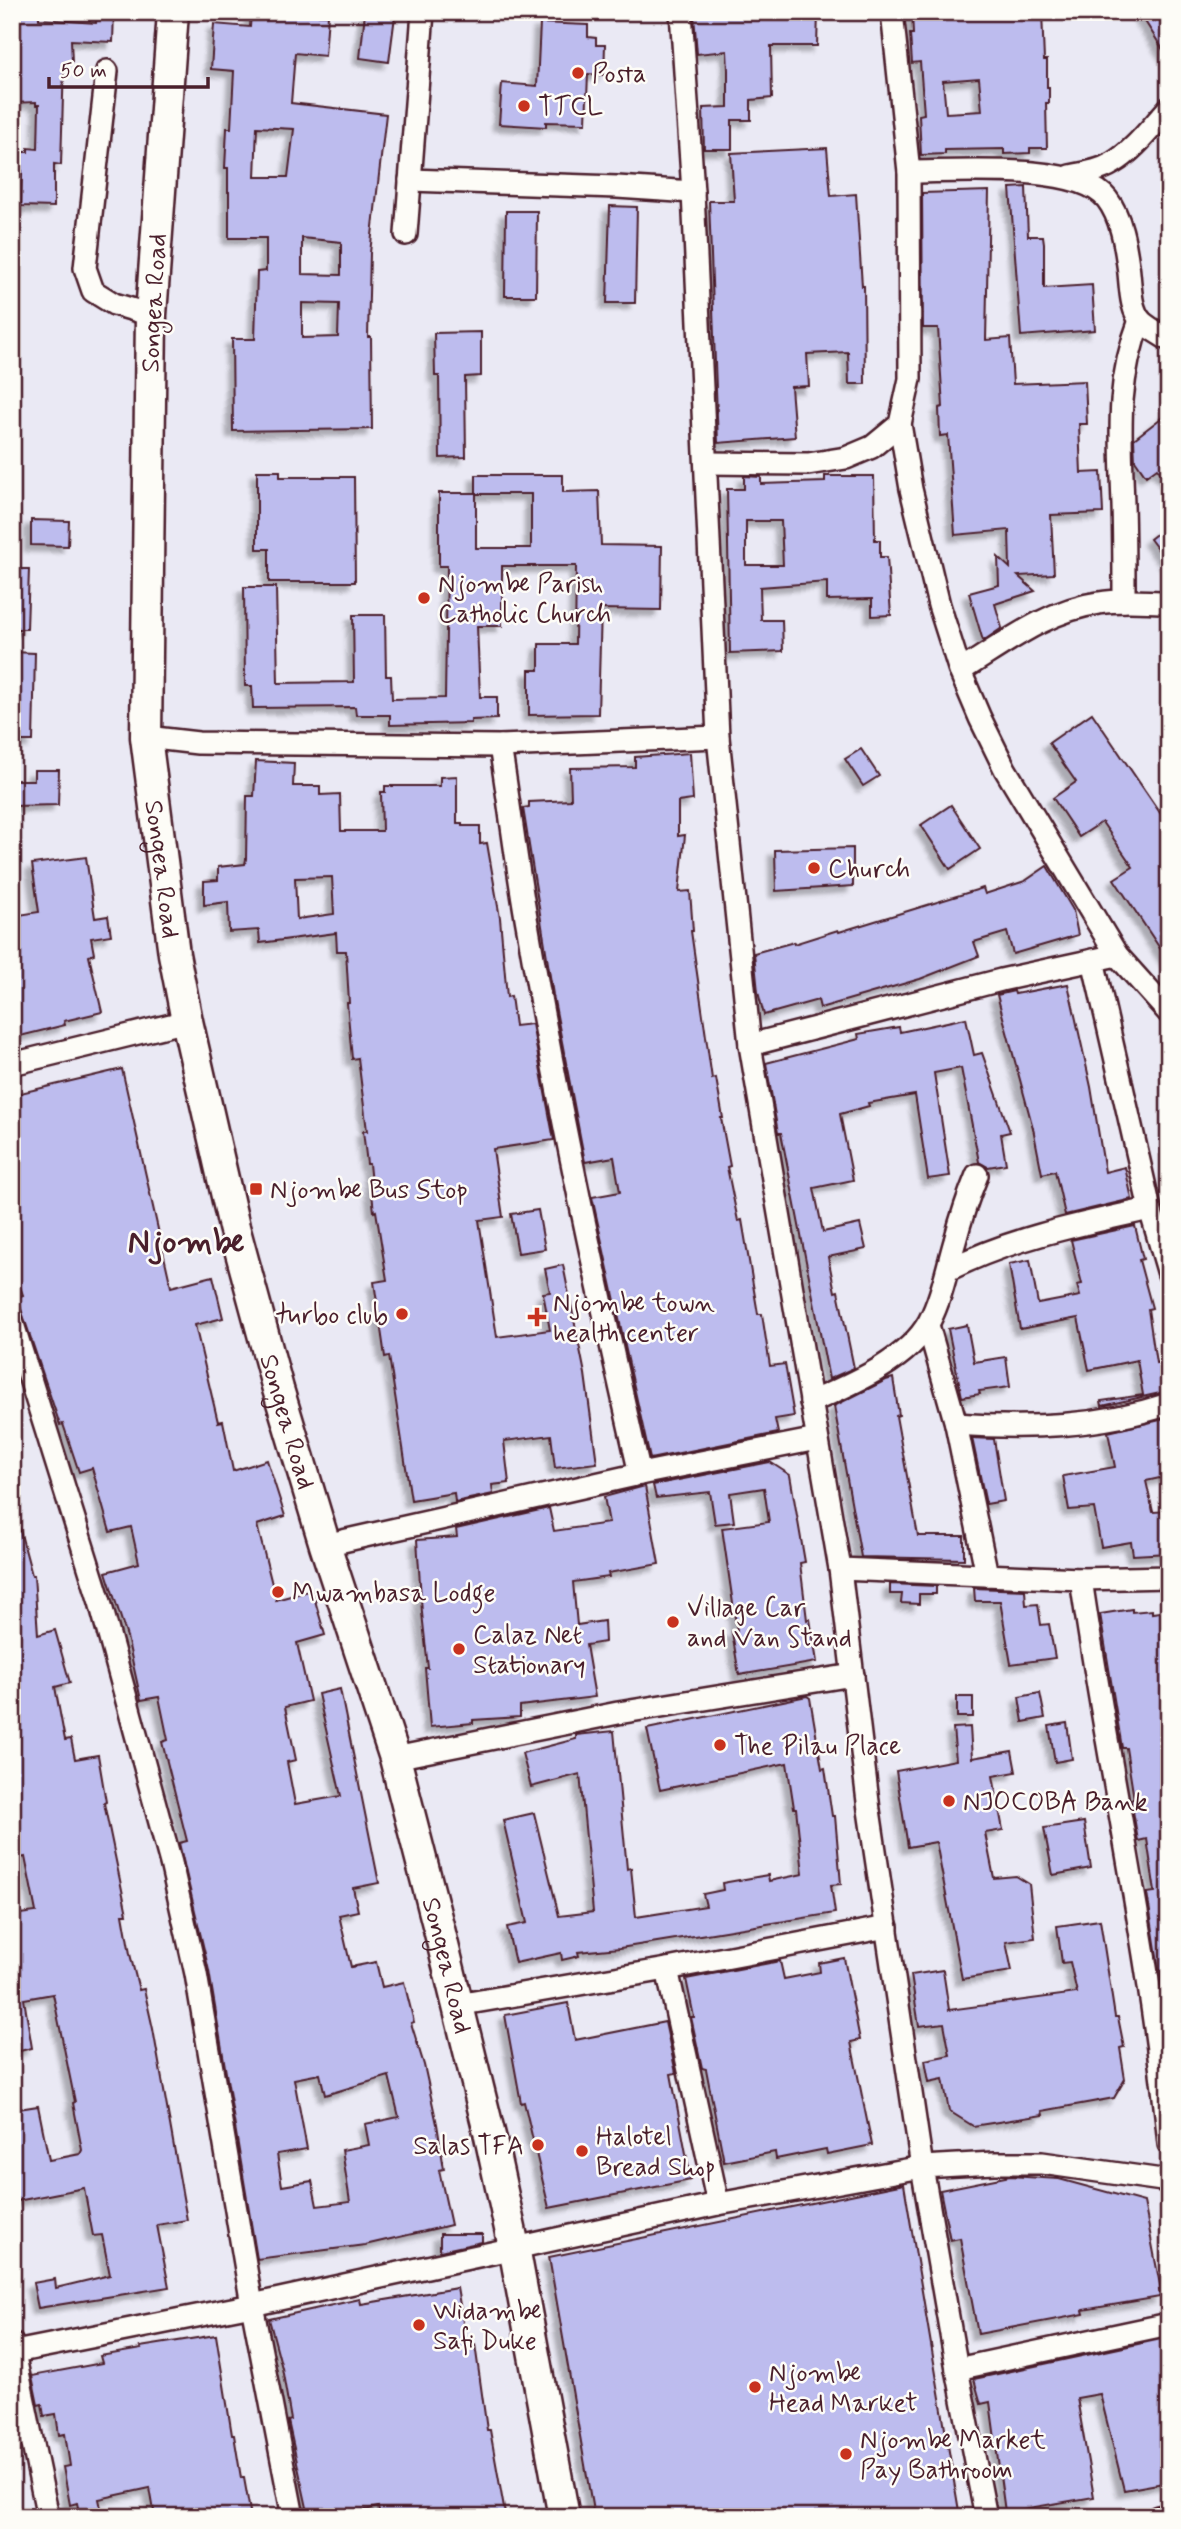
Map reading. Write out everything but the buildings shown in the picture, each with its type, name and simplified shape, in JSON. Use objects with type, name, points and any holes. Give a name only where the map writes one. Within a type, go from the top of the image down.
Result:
[{"type":"highway","name":"Songea Road","points":[[173,12],[151,315],[146,737],[160,858],[187,1021],[234,1227],[278,1389],[325,1545],[396,1758],[490,2136],[514,2247],[564,2517]]},
{"type":"street","points":[[406,234],[423,12]]},
{"type":"street","points":[[681,12],[693,192],[718,737],[750,1045],[841,1569],[869,1810],[922,2167],[986,2517]]},
{"type":"street","points":[[892,12],[909,172],[910,379],[901,424],[922,541],[960,671],[1005,769],[1117,955],[1169,1013]]},
{"type":"street","points":[[107,71],[85,268],[93,291],[114,304],[151,315]]},
{"type":"street","points":[[1068,177],[1099,170],[1114,163],[1169,108]]},
{"type":"street","points":[[909,172],[1022,172],[1068,177],[1090,184],[1108,199],[1120,224],[1126,247],[1133,304],[1140,320],[1169,340]]},
{"type":"street","points":[[410,180],[693,192]]},
{"type":"street","points":[[1124,601],[1120,431],[1123,378],[1129,350],[1140,320]]},
{"type":"street","points":[[706,463],[808,464],[846,458],[872,446],[901,424]]},
{"type":"street","points":[[960,671],[1041,622],[1069,610],[1099,603],[1169,602]]},
{"type":"street","points":[[146,737],[198,743],[500,746],[718,737]]},
{"type":"street","points":[[500,746],[528,928],[549,1041],[599,1292],[640,1474]]},
{"type":"street","points":[[750,1045],[953,992],[1117,955]]},
{"type":"street","points":[[1093,960],[1150,1209],[1169,1274]]},
{"type":"street","points":[[12,1064],[187,1021]]},
{"type":"street","points":[[811,1402],[870,1375],[905,1350],[928,1325],[948,1270],[959,1224],[976,1175]]},
{"type":"street","points":[[948,1270],[987,1252],[1020,1241],[1150,1209]]},
{"type":"street","points":[[12,1321],[21,1373],[100,1602],[171,1863],[196,1974],[252,2305],[293,2517]]},
{"type":"street","points":[[928,1325],[956,1424],[987,1575]]},
{"type":"street","points":[[956,1424],[1001,1427],[1069,1425],[1169,1404]]},
{"type":"street","points":[[325,1545],[640,1474],[817,1438]]},
{"type":"street","points":[[841,1569],[1081,1579],[1169,1577]]},
{"type":"street","points":[[1081,1579],[1155,2025],[1169,2144]]},
{"type":"street","points":[[396,1758],[618,1713],[853,1675]]},
{"type":"street","points":[[457,2005],[887,1927]]},
{"type":"street","points":[[667,1969],[718,2204]]},
{"type":"street","points":[[48,2517],[13,2347],[252,2305],[718,2204],[922,2167],[1042,2163],[1169,2181]]},
{"type":"street","points":[[957,2369],[1169,2324]]},
{"type":"street","points":[[1158,2517],[1169,2515]]},
{"type":"place","name":"Posta","points":[[578,73]]},
{"type":"place","name":"TTCL","points":[[524,106]]},
{"type":"place","name":"Njombe Parish Catholic Church","points":[[424,598]]},
{"type":"place","name":"Church","points":[[814,868]]},
{"type":"place","name":"Njombe Bus Stop","points":[[256,1189]]},
{"type":"place","name":"turbo club","points":[[402,1314]]},
{"type":"place","name":"Njombe town health center","points":[[537,1317]]},
{"type":"place","name":"Mwambasa Lodge","points":[[278,1592]]},
{"type":"place","name":"Village Car and Van Stand","points":[[673,1622]]},
{"type":"place","name":"Calaz Net Stationary","points":[[459,1649]]},
{"type":"place","name":"The Pilau Place","points":[[720,1745]]},
{"type":"place","name":"NJOCOBA Bank","points":[[949,1801]]},
{"type":"place","name":"Salas TFA","points":[[538,2145]]},
{"type":"place","name":"Halotel Bread Shop","points":[[582,2151]]},
{"type":"place","name":"Widambe Safi Duke","points":[[419,2325]]},
{"type":"place","name":"Njombe Head Market","points":[[755,2387]]},
{"type":"place","name":"Njombe Market Pay Bathroom","points":[[846,2454]]},
{"type":"district","name":"Njombe","points":[[186,1240]]}]
